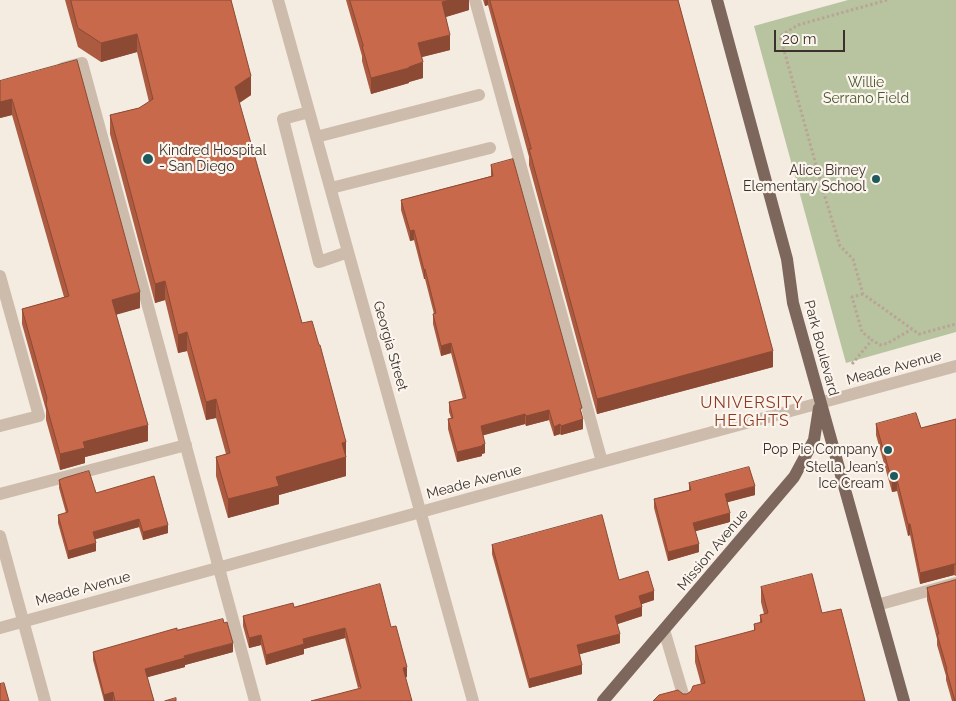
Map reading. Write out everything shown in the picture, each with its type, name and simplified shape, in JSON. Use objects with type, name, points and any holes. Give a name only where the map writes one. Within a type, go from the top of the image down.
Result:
[{"type":"main road","name":"Park Boulevard","points":[[717,0],[787,260],[793,303],[904,701]]},
{"type":"main road","name":"Mission Avenue","points":[[603,701],[794,477],[814,440],[820,404]]},
{"type":"street","name":"Georgia Street","points":[[278,0],[473,701]]},
{"type":"street","points":[[475,0],[602,462]]},
{"type":"street","points":[[55,71],[82,63],[255,701]]},
{"type":"street","points":[[316,138],[479,95]]},
{"type":"street","points":[[309,112],[283,119],[319,262],[348,252]]},
{"type":"street","points":[[331,188],[490,148]]},
{"type":"street","points":[[0,276],[39,416],[0,426]]},
{"type":"street","name":"Meade Avenue","points":[[0,628],[956,366]]},
{"type":"street","points":[[0,494],[186,445]]},
{"type":"street","points":[[0,536],[45,701]]},
{"type":"street","points":[[877,605],[956,583]]},
{"type":"street","points":[[664,630],[685,701]]},
{"type":"path","points":[[887,0],[798,24],[780,36],[840,246],[854,259],[863,294],[919,334],[956,324]]},
{"type":"path","points":[[863,294],[852,297],[862,332],[872,340],[880,344],[888,343],[912,329]]},
{"type":"path","points":[[852,364],[872,340]]},
{"type":"green space","name":"Willie Serrano Field","points":[[848,0],[956,0],[956,332],[846,363],[754,26]]},
{"type":"building","points":[[71,0],[231,0],[251,76],[235,87],[302,323],[312,321],[320,345],[346,442],[342,443],[346,457],[276,477],[279,486],[228,499],[216,457],[230,453],[216,399],[206,402],[187,332],[178,335],[165,281],[155,284],[110,115],[139,108],[153,99],[137,34],[101,43],[78,28]]},
{"type":"building","points":[[350,0],[450,0],[442,2],[450,35],[418,43],[423,62],[409,68],[371,78]]},
{"type":"building","points":[[490,0],[678,0],[773,351],[597,399]]},
{"type":"building","points":[[77,60],[140,292],[112,300],[148,425],[83,442],[85,448],[60,454],[46,404],[47,398],[22,309],[69,296],[12,99],[0,102],[0,81]]},
{"type":"building","points":[[513,159],[582,408],[580,409],[583,419],[554,427],[549,410],[526,416],[525,414],[481,426],[485,444],[457,452],[448,419],[453,418],[449,402],[466,398],[451,343],[441,346],[433,314],[436,313],[425,269],[414,230],[410,231],[401,200],[493,176],[491,165]]},
{"type":"building","points":[[916,413],[921,428],[956,419],[956,564],[920,573],[910,524],[908,524],[897,480],[892,481],[876,424]]},
{"type":"building","points":[[749,467],[755,486],[725,494],[730,513],[693,523],[699,544],[668,552],[654,499],[691,490],[689,483]]},
{"type":"building","points":[[89,471],[96,493],[154,476],[168,525],[143,532],[139,519],[93,532],[96,543],[68,551],[58,515],[68,512],[59,480]]},
{"type":"building","points":[[602,515],[619,580],[648,571],[654,591],[639,596],[642,607],[615,616],[620,634],[577,645],[582,665],[529,679],[492,545]]},
{"type":"building","points":[[812,574],[822,613],[841,609],[865,701],[653,701],[659,695],[678,690],[683,694],[687,694],[693,686],[705,683],[695,646],[755,630],[754,624],[762,622],[760,615],[768,613],[761,587]]},
{"type":"building","points":[[956,580],[956,701],[955,701],[927,588]]},
{"type":"building","points":[[380,584],[391,627],[396,626],[407,667],[403,668],[412,701],[311,701],[361,688],[345,628],[303,639],[304,644],[266,655],[261,635],[249,638],[243,616],[293,603],[294,607]]},
{"type":"building","points":[[223,619],[224,623],[227,622],[233,643],[145,669],[154,701],[115,701],[113,692],[104,695],[93,652],[177,628],[177,630]]},
{"type":"building","points":[[4,683],[9,701],[0,701],[0,684]]},
{"type":"building","points":[[176,698],[176,701],[165,701]]},
{"type":"place","name":"Kindred Hospital - San Diego","points":[[148,159]]},
{"type":"place","name":"Alice Birney Elementary School","points":[[876,179]]},
{"type":"place","name":"Pop Pie Company","points":[[888,450]]},
{"type":"place","name":"Stella Jean’s Ice Cream","points":[[894,476]]},
{"type":"district","name":"UNIVERSITY HEIGHTS","points":[[752,412]]}]
